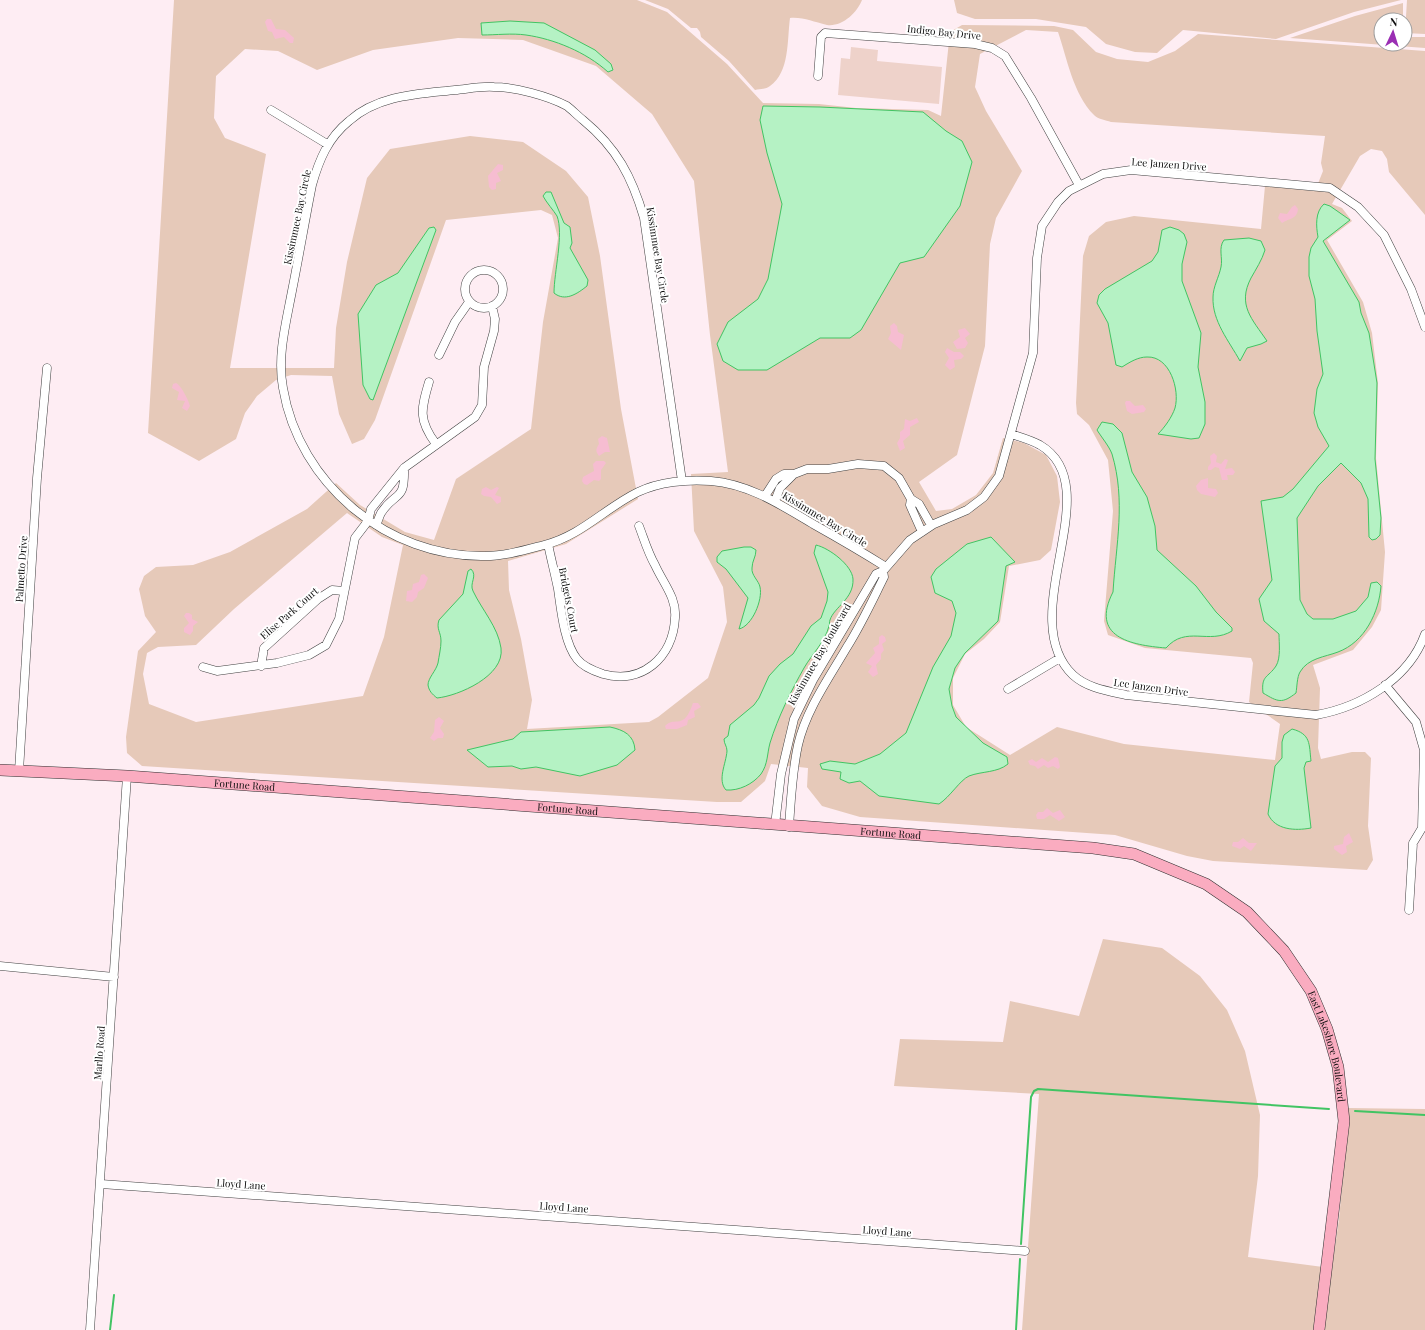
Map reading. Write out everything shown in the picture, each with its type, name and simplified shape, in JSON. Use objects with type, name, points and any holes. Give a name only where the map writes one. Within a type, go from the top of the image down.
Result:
[{"type":"street","name":"Indigo Bay Drive","points":[[818,76],[821,37],[825,33],[975,44],[992,48],[1005,56],[1031,98],[1079,185]]},
{"type":"street","name":"Kissimmee Bay Circle","points":[[682,482],[644,218],[635,188],[625,167],[598,133],[567,106],[533,93],[495,86],[398,97],[374,104],[349,120],[328,144],[319,160],[312,185],[282,346],[283,388],[294,429],[311,463],[330,487],[372,523],[402,540],[430,550],[459,555],[485,556],[510,554],[548,544],[595,521],[637,492],[661,484],[711,481],[742,487],[775,501],[885,569]]},
{"type":"street","points":[[271,110],[328,144]]},
{"type":"street","name":"Lee Janzen Drive","points":[[885,569],[910,540],[931,525],[967,510],[984,497],[999,476],[1034,353],[1037,258],[1042,226],[1058,202],[1069,191],[1103,174],[1131,170],[1330,188],[1358,207],[1384,235],[1411,289],[1425,327]]},
{"type":"street","points":[[486,270],[497,275],[503,286],[501,298],[492,306],[480,308],[469,302],[464,290],[465,283],[473,273],[486,270]]},
{"type":"street","points":[[439,355],[455,322],[469,302]]},
{"type":"street","points":[[372,523],[371,509],[404,468],[475,417],[482,405],[484,367],[495,319],[492,306]]},
{"type":"street","name":"Palmetto Drive","points":[[19,771],[37,478],[47,368]]},
{"type":"street","points":[[428,382],[422,421],[427,432],[436,444]]},
{"type":"street","name":"Lee Janzen Drive","points":[[1011,434],[1040,444],[1053,456],[1065,474],[1068,490],[1066,515],[1052,603],[1053,635],[1060,658],[1074,676],[1096,688],[1126,695],[1296,714],[1316,715],[1337,712],[1365,699],[1406,668],[1425,634]]},
{"type":"street","points":[[765,496],[776,479],[784,474],[794,474],[807,469],[828,469],[858,464],[884,466],[899,478],[910,499],[910,505],[922,532]]},
{"type":"street","points":[[203,667],[217,671],[277,664],[308,655],[326,645],[339,619],[355,538],[402,493],[405,484],[404,468]]},
{"type":"street","points":[[775,501],[780,488],[794,474]]},
{"type":"street","points":[[910,499],[919,504],[931,525]]},
{"type":"street","name":"Bridgets Court","points":[[548,544],[567,639],[577,659],[593,671],[616,678],[636,675],[649,668],[662,656],[672,637],[676,618],[674,600],[654,564],[639,526]]},
{"type":"street","name":"Kissimmee Bay Boulevard","points":[[775,825],[780,776],[794,719],[825,661],[876,574],[885,569]]},
{"type":"street","name":"Kissimmee Bay Boulevard","points":[[789,826],[792,777],[798,744],[804,726],[816,700],[836,667],[884,578],[885,569]]},
{"type":"street","name":"Elise Park Court","points":[[261,666],[264,648],[318,599],[332,590],[344,591]]},
{"type":"street","points":[[1008,689],[1060,658]]},
{"type":"street","points":[[825,661],[836,667]]},
{"type":"street","points":[[1385,685],[1416,722],[1424,750],[1422,828],[1413,843],[1409,910]]},
{"type":"street","name":"Fortune Road","points":[[0,770],[127,776],[1093,848],[1134,854]]},
{"type":"street","name":"Marllo Road","points":[[90,1330],[101,1184],[127,776]]},
{"type":"street","points":[[780,776],[792,777]]},
{"type":"street","name":"East Lakeshore Boulevard","points":[[1134,854],[1206,884],[1248,912],[1284,952],[1311,991],[1327,1029],[1338,1067],[1344,1121],[1319,1330]]},
{"type":"street","points":[[0,966],[114,977]]},
{"type":"street","name":"Lloyd Lane","points":[[101,1184],[1025,1251]]},
{"type":"shaded area","points":[[174,0],[637,0],[667,12],[727,64],[763,103],[819,104],[856,108],[928,110],[941,116],[950,32],[962,25],[1054,26],[1073,30],[1096,52],[1117,59],[1148,62],[1175,51],[1198,34],[1373,47],[1373,52],[1425,51],[1425,215],[1389,172],[1387,159],[1382,151],[1371,149],[1360,156],[1332,204],[1342,208],[1352,221],[1327,240],[1363,302],[1372,333],[1378,383],[1376,458],[1385,552],[1381,610],[1372,627],[1353,650],[1313,665],[1320,688],[1318,748],[1321,759],[1352,752],[1365,752],[1371,758],[1368,826],[1373,860],[1367,870],[1213,861],[1187,856],[1115,835],[860,817],[822,806],[807,787],[808,768],[771,764],[765,781],[741,802],[717,802],[142,766],[127,753],[126,737],[138,651],[156,632],[145,616],[139,589],[144,576],[156,567],[193,565],[230,552],[307,509],[336,483],[360,505],[405,532],[434,540],[456,479],[531,429],[543,322],[558,238],[552,215],[541,210],[446,220],[375,420],[364,439],[352,444],[339,414],[332,376],[291,375],[276,380],[257,396],[245,413],[236,439],[199,461],[148,433]],"holes":[[[1026,30],[1058,32],[1068,64],[1081,97],[1095,116],[1099,118],[1111,122],[1325,136],[1321,163],[1323,171],[1315,191],[1265,186],[1261,229],[1134,216],[1106,222],[1089,236],[1083,256],[1076,403],[1077,414],[1089,425],[1108,460],[1113,511],[1104,621],[1108,635],[1145,648],[1251,658],[1253,663],[1249,702],[1280,724],[1275,760],[1124,744],[1057,727],[1010,755],[966,727],[953,705],[953,678],[965,654],[984,639],[1000,622],[1009,566],[1040,560],[1051,550],[1060,502],[1057,476],[1046,455],[1024,443],[1003,438],[993,473],[976,495],[952,509],[936,511],[919,482],[957,455],[985,346],[990,244],[996,218],[1022,171],[986,111],[975,87],[980,54]],[[458,38],[523,40],[596,66],[652,114],[694,181],[710,335],[728,472],[691,474],[694,531],[723,587],[727,622],[708,678],[658,717],[649,722],[527,729],[532,700],[521,639],[509,590],[508,561],[566,544],[638,499],[621,409],[600,256],[588,197],[566,171],[523,142],[470,136],[390,149],[367,178],[347,262],[336,328],[334,368],[230,368],[266,154],[225,138],[214,118],[216,76],[245,49],[278,51],[317,70],[373,50]],[[347,513],[382,537],[403,545],[384,637],[363,696],[196,722],[149,704],[143,674],[147,653],[158,647],[196,645],[234,609]]]},
{"type":"shaded area","points":[[645,0],[862,0],[857,10],[853,14],[838,24],[827,25],[804,19],[790,18],[788,45],[781,73],[769,87],[755,90],[729,61],[701,37],[697,28],[691,28],[668,9]]},
{"type":"shaded area","points":[[954,0],[1401,0],[1354,12],[1276,39],[1183,30],[1157,53],[1135,52],[1106,44],[1086,27],[1036,19],[975,19],[957,13]]},
{"type":"shaded area","points":[[1407,0],[1425,0],[1425,34],[1413,33],[1413,12],[1406,12]]},
{"type":"shaded area","points":[[1403,3],[1403,12],[1373,12],[1373,44],[1290,38],[1355,16]]},
{"type":"shaded area","points":[[510,21],[544,23],[595,50],[611,64],[613,70],[608,72],[590,58],[580,53],[558,43],[537,37],[521,34],[482,35],[481,23]]},
{"type":"shaded area","points":[[1413,37],[1425,37],[1425,48],[1413,47]]},
{"type":"shaded area","points":[[851,47],[878,50],[877,61],[942,67],[939,104],[838,95],[841,58],[850,59]]},
{"type":"shaded area","points":[[763,106],[923,112],[946,131],[962,141],[972,162],[960,206],[924,257],[900,263],[861,330],[850,338],[820,338],[767,370],[738,370],[723,361],[717,344],[728,322],[758,299],[768,279],[782,204],[767,153],[760,120]]},
{"type":"shaded area","points":[[546,192],[551,192],[564,223],[570,227],[572,243],[570,248],[588,280],[587,286],[579,292],[567,297],[558,296],[554,293],[559,243],[559,224],[557,216],[543,196]]},
{"type":"shaded area","points":[[1324,204],[1330,206],[1350,220],[1323,241],[1359,302],[1361,313],[1369,333],[1377,383],[1375,459],[1381,518],[1380,535],[1376,539],[1372,540],[1369,537],[1368,499],[1361,483],[1341,463],[1318,486],[1297,518],[1300,600],[1307,614],[1313,619],[1333,619],[1356,611],[1368,597],[1371,583],[1377,582],[1381,586],[1380,596],[1374,616],[1363,634],[1348,647],[1312,661],[1303,667],[1299,674],[1296,693],[1287,699],[1276,700],[1263,693],[1264,680],[1278,663],[1279,634],[1264,621],[1259,599],[1272,580],[1261,501],[1283,497],[1293,489],[1329,446],[1318,427],[1314,413],[1317,389],[1323,374],[1317,331],[1315,299],[1309,276],[1309,257],[1311,248],[1318,237],[1318,215]]},
{"type":"shaded area","points":[[434,227],[436,230],[373,400],[370,399],[363,385],[358,314],[376,285],[398,273],[429,228]]},
{"type":"shaded area","points":[[1170,227],[1179,230],[1184,234],[1187,242],[1182,264],[1182,281],[1201,333],[1198,367],[1205,402],[1205,424],[1199,438],[1191,439],[1158,434],[1168,422],[1175,408],[1176,392],[1172,375],[1162,362],[1155,358],[1140,358],[1122,367],[1116,365],[1108,323],[1097,303],[1099,295],[1105,289],[1152,261],[1158,252],[1162,230]]},
{"type":"shaded area","points":[[1249,238],[1261,241],[1265,250],[1247,288],[1245,296],[1246,304],[1252,319],[1267,341],[1247,348],[1240,361],[1218,323],[1213,306],[1213,293],[1221,267],[1222,243],[1224,240]]},
{"type":"shaded area","points":[[1102,422],[1113,424],[1122,433],[1132,472],[1147,497],[1155,526],[1157,550],[1196,586],[1216,612],[1232,628],[1232,631],[1223,635],[1190,636],[1182,638],[1174,641],[1166,648],[1152,647],[1127,641],[1117,636],[1110,629],[1107,619],[1107,607],[1113,592],[1118,540],[1119,506],[1116,471],[1112,454],[1097,430]]},
{"type":"shaded area","points":[[991,537],[1015,562],[1006,566],[998,621],[965,653],[955,668],[949,689],[952,706],[956,717],[983,743],[1007,757],[1008,764],[999,769],[969,776],[939,804],[879,796],[860,781],[849,783],[840,779],[841,772],[822,769],[820,764],[830,761],[855,764],[880,754],[906,733],[933,667],[951,636],[956,613],[952,601],[935,593],[931,577],[936,569],[967,544]]},
{"type":"shaded area","points":[[816,545],[833,553],[849,568],[853,579],[850,592],[832,615],[825,637],[804,668],[790,695],[773,733],[766,763],[761,774],[754,781],[745,786],[726,790],[722,782],[727,751],[724,739],[728,736],[730,725],[754,705],[759,698],[769,676],[780,664],[793,654],[811,626],[821,618],[827,601],[828,592],[814,553]]},
{"type":"shaded area","points":[[751,547],[756,550],[752,571],[760,587],[760,599],[756,612],[752,618],[744,627],[739,629],[748,598],[726,569],[717,562],[717,557],[722,551]]},
{"type":"shaded area","points":[[471,569],[474,574],[472,588],[497,633],[501,648],[500,658],[496,667],[488,676],[478,683],[468,689],[437,698],[431,692],[428,685],[429,680],[437,666],[440,652],[441,638],[438,626],[439,620],[463,594],[468,571]]},
{"type":"shaded area","points":[[610,727],[627,734],[633,740],[635,750],[617,765],[580,776],[536,767],[521,769],[512,766],[488,767],[467,750],[513,739],[521,732]]},
{"type":"shaded area","points":[[1292,729],[1303,734],[1308,740],[1309,745],[1311,761],[1306,762],[1304,768],[1311,828],[1286,828],[1275,823],[1268,814],[1275,766],[1282,758],[1282,742],[1284,735]]},
{"type":"shaded area","points":[[1103,939],[1162,948],[1200,976],[1227,1010],[1245,1051],[1260,1115],[1258,1176],[1248,1257],[1323,1267],[1316,1330],[1022,1330],[1039,1094],[894,1086],[900,1039],[1003,1042],[1010,1001],[1079,1016]]},
{"type":"shaded area","points":[[1347,1108],[1425,1109],[1425,1330],[1323,1330],[1339,1219],[1348,1122]]},
{"type":"sand","points":[[267,19],[271,19],[276,29],[285,30],[294,38],[293,43],[290,43],[284,37],[275,39],[272,32],[268,31],[265,22]]},
{"type":"sand","points":[[498,164],[503,165],[503,170],[497,173],[501,181],[496,183],[496,189],[492,190],[489,187],[488,176]]},
{"type":"sand","points":[[1295,205],[1298,209],[1296,215],[1282,223],[1278,218],[1280,213],[1287,214]]},
{"type":"sand","points":[[894,323],[897,326],[898,332],[904,335],[901,350],[888,339],[891,333],[890,326]]},
{"type":"sand","points":[[965,328],[970,334],[965,338],[968,343],[965,348],[957,349],[953,342],[960,337],[958,330]]},
{"type":"sand","points":[[947,348],[954,352],[960,352],[964,356],[961,359],[954,360],[955,367],[950,370],[945,365],[949,358],[945,352]]},
{"type":"sand","points":[[176,383],[182,390],[190,406],[187,411],[182,408],[185,401],[177,400],[179,392],[172,388],[173,384]]},
{"type":"sand","points":[[1126,401],[1130,401],[1135,406],[1143,405],[1146,409],[1144,412],[1132,414],[1127,411]]},
{"type":"sand","points":[[917,418],[919,422],[910,427],[910,435],[903,441],[905,448],[900,451],[897,443],[900,438],[900,432],[904,429],[905,419],[910,421]]},
{"type":"sand","points":[[602,436],[607,438],[610,452],[605,452],[599,456],[596,451],[599,444],[598,439]]},
{"type":"sand","points":[[1214,453],[1217,456],[1216,462],[1221,464],[1225,459],[1228,460],[1225,469],[1232,468],[1235,472],[1233,475],[1227,475],[1228,480],[1222,480],[1219,468],[1215,467],[1208,470],[1211,463],[1210,456]]},
{"type":"sand","points":[[596,461],[604,461],[606,463],[601,470],[601,479],[599,481],[594,480],[587,485],[584,484],[582,481],[583,477],[594,471],[593,464]]},
{"type":"sand","points":[[1208,478],[1208,488],[1216,489],[1218,493],[1215,497],[1201,494],[1197,490],[1196,486],[1201,480]]},
{"type":"sand","points":[[486,487],[491,490],[497,487],[499,488],[495,495],[501,497],[501,502],[497,504],[491,497],[481,494],[482,489]]},
{"type":"sand","points":[[424,574],[428,578],[424,588],[418,592],[417,597],[412,602],[406,601],[407,591],[412,590],[413,584],[419,582],[421,575]]},
{"type":"sand","points":[[186,613],[192,615],[192,619],[198,622],[193,626],[193,631],[190,635],[184,632],[184,628],[189,623],[184,616]]},
{"type":"sand","points":[[882,635],[885,637],[886,641],[882,644],[884,650],[881,654],[881,659],[876,665],[878,674],[873,677],[868,672],[872,666],[866,663],[875,653],[873,648],[879,644],[879,637]]},
{"type":"sand","points":[[693,703],[698,703],[701,707],[694,711],[695,717],[688,720],[687,725],[677,729],[666,729],[665,726],[669,723],[683,720]]},
{"type":"sand","points":[[439,717],[444,721],[440,728],[444,734],[443,738],[438,738],[434,741],[430,738],[434,732],[435,720]]},
{"type":"sand","points":[[1055,757],[1058,758],[1060,767],[1058,769],[1053,766],[1048,768],[1044,765],[1038,769],[1035,766],[1030,765],[1028,761],[1032,759],[1036,762],[1042,758],[1048,762]]},
{"type":"sand","points":[[1047,808],[1053,813],[1060,810],[1065,817],[1059,821],[1050,815],[1044,819],[1037,819],[1036,815],[1038,812],[1043,812]]},
{"type":"sand","points":[[1349,833],[1353,842],[1346,846],[1347,852],[1342,855],[1334,849],[1334,846],[1343,844],[1344,837]]},
{"type":"sand","points":[[1243,838],[1249,843],[1257,843],[1251,851],[1244,846],[1240,849],[1232,846],[1233,842],[1238,842]]},
{"type":"waterway","points":[[1021,1244],[1031,1097],[1034,1091],[1038,1089],[1329,1109]]},
{"type":"waterway","points":[[1355,1111],[1425,1115]]},
{"type":"waterway","points":[[1016,1330],[1020,1259]]},
{"type":"waterway","points":[[110,1330],[114,1295]]}]
